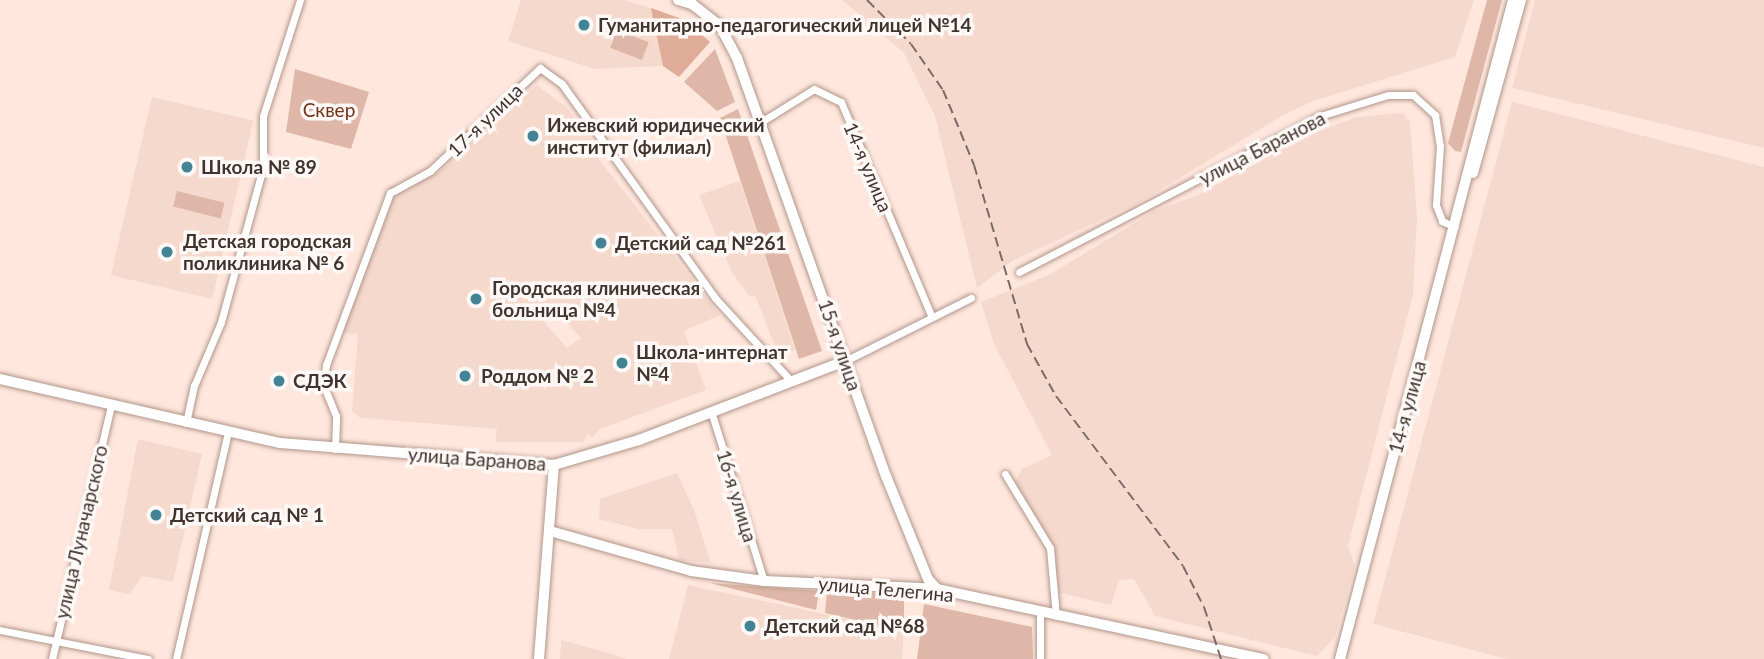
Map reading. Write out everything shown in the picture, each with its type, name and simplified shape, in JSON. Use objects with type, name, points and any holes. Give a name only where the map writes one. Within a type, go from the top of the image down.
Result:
[{"type":"main road","name":"15-я улица","points":[[678,0],[692,4],[720,26],[752,97],[922,569],[937,589]]},
{"type":"main road","points":[[1476,155],[1513,0]]},
{"type":"main road","points":[[1476,155],[1521,0]]},
{"type":"main road","name":"14-я улица","points":[[1340,659],[1476,155]]},
{"type":"main road","name":"улица Телегина","points":[[937,589],[1264,659]]},
{"type":"street","points":[[186,423],[185,414],[221,322],[260,179],[263,116],[300,0]]},
{"type":"street","name":"17-я улица","points":[[335,449],[336,416],[324,387],[326,365],[390,193],[430,172],[540,68],[562,84],[715,299],[791,381]]},
{"type":"street","name":"14-я улица","points":[[761,122],[814,89],[841,102],[932,317]]},
{"type":"street","name":"улица Баранова","points":[[1018,272],[1320,116],[1388,94],[1413,96],[1435,115],[1440,146],[1436,205],[1443,221],[1456,223]]},
{"type":"street","name":"улица Баранова","points":[[0,379],[228,432],[335,449],[554,465],[590,457],[845,361],[971,298]]},
{"type":"street","name":"улица Луначарского","points":[[51,659],[111,405]]},
{"type":"street","name":"16-я улица","points":[[711,411],[764,581]]},
{"type":"street","points":[[176,659],[228,432]]},
{"type":"street","points":[[539,659],[554,465]]},
{"type":"street","points":[[1005,474],[1050,548],[1056,616]]},
{"type":"street","name":"улица Телегина","points":[[550,531],[691,571],[764,581],[937,589]]},
{"type":"street","points":[[1040,613],[1040,659]]},
{"type":"street","points":[[0,630],[148,659]]},
{"type":"shaded area","name":"Гуманитарно-педагогический лицей №14","points":[[521,0],[624,0],[651,8],[663,66],[595,69],[508,41]]},
{"type":"shaded area","points":[[842,0],[1474,0],[1455,57],[1310,102],[1282,116],[1140,202],[1012,261],[977,288],[935,116],[904,53]]},
{"type":"shaded area","points":[[1535,0],[1764,0],[1764,148],[1512,88]]},
{"type":"shaded area","points":[[651,8],[685,20],[710,42],[679,77],[663,66]]},
{"type":"shaded area","points":[[537,85],[566,107],[602,154],[598,158],[720,315],[684,331],[706,390],[600,429],[593,437],[587,434],[584,442],[495,442],[497,429],[360,418],[352,411],[358,334],[342,333],[391,200],[399,187],[438,173]],"holes":[[[557,312],[581,338],[567,348],[544,322]]]},
{"type":"shaded area","name":"Школа № 89","points":[[152,97],[253,120],[212,299],[111,275]]},
{"type":"shaded area","points":[[1512,102],[1764,167],[1764,659],[1507,659],[1373,624]]},
{"type":"shaded area","points":[[1403,113],[1410,122],[1417,217],[1413,295],[1348,546],[1355,566],[1335,637],[1317,656],[1155,616],[1134,579],[1119,580],[1111,605],[1057,592],[1053,545],[1015,482],[1022,469],[1052,455],[994,344],[981,302],[1049,275],[1154,211],[1196,196],[1305,136],[1357,117]]},
{"type":"shaded area","points":[[740,181],[795,350],[778,354],[755,295],[750,297],[731,271],[699,195]]},
{"type":"shaded area","name":"Детский сад № 1","points":[[138,439],[202,454],[173,582],[142,576],[130,594],[109,590]]},
{"type":"shaded area","points":[[677,473],[694,510],[711,563],[679,560],[672,529],[638,529],[599,519],[600,499]]},
{"type":"shaded area","name":"Детский сад №68","points":[[688,585],[904,631],[902,659],[669,659]]},
{"type":"shaded area","points":[[561,640],[609,653],[627,659],[560,659]]},
{"type":"green space","points":[[1487,0],[1502,0],[1461,152],[1455,151],[1448,143]]},
{"type":"green space","points":[[617,30],[649,42],[642,60],[610,48]]},
{"type":"green space","points":[[715,49],[735,102],[717,111],[684,82]]},
{"type":"green space","name":"Сквер","points":[[295,69],[369,92],[351,149],[286,132]]},
{"type":"green space","points":[[738,109],[822,351],[799,359],[720,118]]},
{"type":"green space","points":[[177,191],[225,203],[221,218],[173,207]]},
{"type":"green space","points":[[710,583],[819,591],[816,610]]},
{"type":"green space","points":[[827,591],[904,595],[904,631],[825,613]]},
{"type":"green space","points":[[924,604],[1032,627],[1033,659],[917,659]]},
{"type":"railway","points":[[867,0],[911,44],[943,90],[974,165],[1027,344],[1056,396],[1183,566],[1204,607],[1221,659]]},
{"type":"place","name":"Гуманитарно-педагогический лицей №14","points":[[584,25]]},
{"type":"place","name":"Ижевский юридический институт (филиал)","points":[[533,136]]},
{"type":"place","name":"Школа № 89","points":[[187,167]]},
{"type":"place","name":"Детский сад №261","points":[[601,243]]},
{"type":"place","name":"Детская городская поликлиника № 6","points":[[167,252]]},
{"type":"place","name":"Городская клиническая больница №4","points":[[476,299]]},
{"type":"place","name":"Школа-интернат №4","points":[[622,363]]},
{"type":"place","name":"Роддом № 2","points":[[465,376]]},
{"type":"place","name":"СДЭК","points":[[279,381]]},
{"type":"place","name":"Детский сад № 1","points":[[156,515]]},
{"type":"place","name":"Детский сад №68","points":[[750,626]]}]
